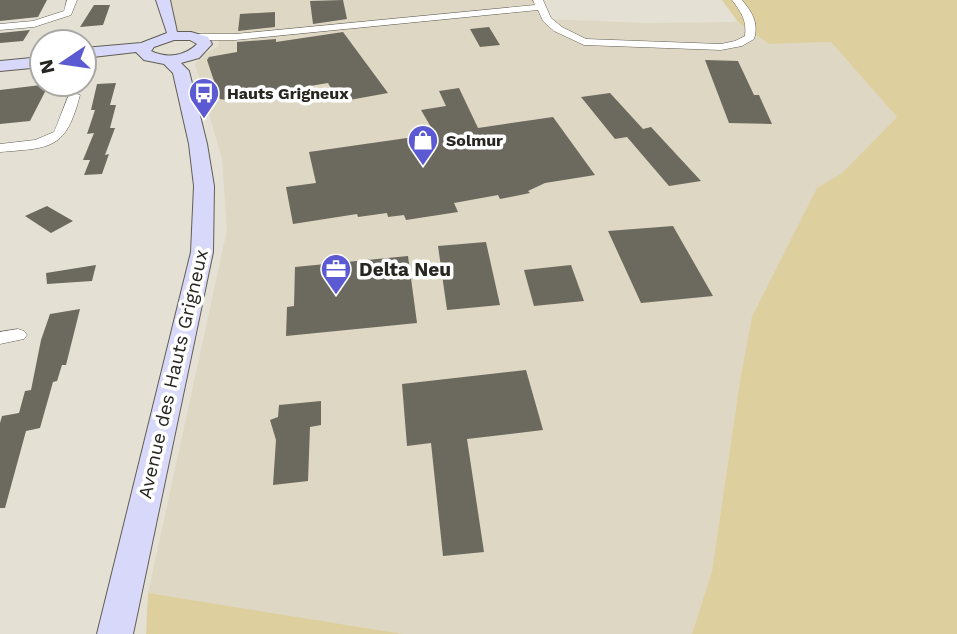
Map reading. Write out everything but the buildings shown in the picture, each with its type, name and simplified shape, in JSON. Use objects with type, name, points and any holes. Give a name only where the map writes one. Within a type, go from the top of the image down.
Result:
[{"type":"street","points":[[0,27],[52,20],[68,13],[72,0]]},
{"type":"street","name":"Avenue des Hauts Grigneux","points":[[115,634],[202,252],[204,186],[183,46],[163,0]]},
{"type":"street","points":[[98,56],[234,37],[539,4],[558,29],[584,42],[603,45],[720,47],[738,44],[750,37],[750,18],[737,0]]},
{"type":"street","points":[[144,50],[146,56],[183,46]]},
{"type":"street","points":[[98,52],[144,50]]},
{"type":"street","points":[[0,61],[28,58]]},
{"type":"street","points":[[0,66],[28,63]]},
{"type":"street","points":[[0,148],[39,143],[56,136],[63,128],[73,98]]},
{"type":"shaded area","points":[[159,0],[534,0],[544,19],[647,23],[738,22],[769,44],[831,42],[897,117],[842,173],[817,188],[740,381],[712,571],[692,634],[403,634],[148,593],[227,230],[222,159],[195,64],[203,55],[219,46],[219,40],[202,32],[165,31]]},
{"type":"shaded area","points":[[722,0],[957,0],[957,634],[692,634],[712,571],[752,317],[817,188],[842,173],[897,117],[831,42],[769,44],[738,22]]},
{"type":"shaded area","points":[[148,593],[403,634],[146,634]]},
{"type":"place","name":"Hauts Grigneux","points":[[204,120]]},
{"type":"place","name":"Solmur","points":[[423,167]]},
{"type":"place","name":"Delta Neu","points":[[336,296]]}]
